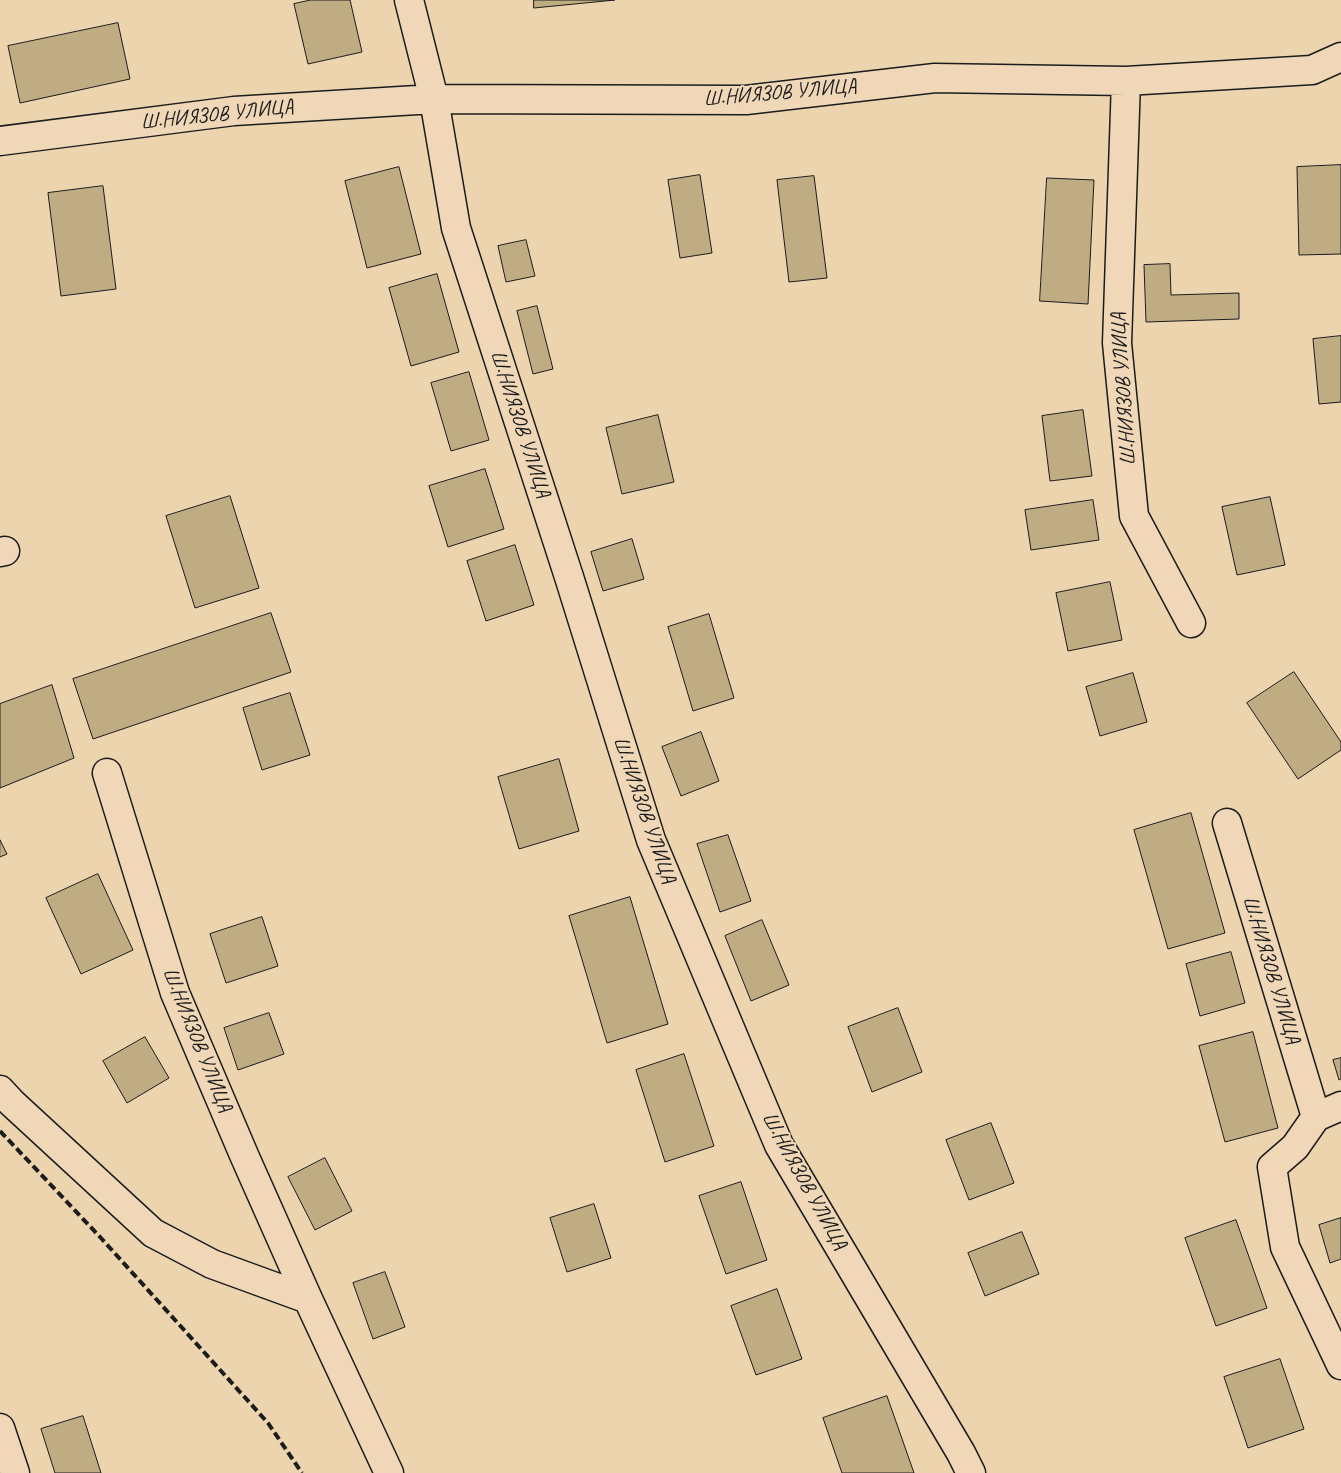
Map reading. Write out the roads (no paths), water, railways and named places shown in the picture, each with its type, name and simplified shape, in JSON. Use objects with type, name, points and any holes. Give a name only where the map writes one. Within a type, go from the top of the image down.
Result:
[{"type":"street","name":"Ш.НИЯЗОВ УЛИЦА","points":[[409,0],[434,99],[456,228],[570,580],[651,840],[779,1145],[971,1473]]},
{"type":"street","name":"Ш.НИЯЗОВ УЛИЦА","points":[[0,141],[234,111],[434,99],[746,100],[934,78],[1126,81],[1312,70],[1341,57]]},
{"type":"street","name":"Ш.НИЯЗОВ УЛИЦА","points":[[1126,81],[1117,343],[1134,516],[1191,623]]},
{"type":"street","name":"Ш.НИЯЗОВ УЛИЦА","points":[[107,773],[175,993],[308,1299],[389,1473]]},
{"type":"street","name":"Ш.НИЯЗОВ УЛИЦА","points":[[1226,823],[1316,1117]]},
{"type":"street","points":[[0,1090],[153,1233],[212,1264],[308,1299]]},
{"type":"street","points":[[1341,1106],[1316,1117],[1295,1147],[1272,1167],[1285,1247],[1341,1365]]},
{"type":"street","points":[[0,1428],[15,1473]]},
{"type":"railway","points":[[0,1131],[101,1238],[268,1423],[302,1473]]}]
